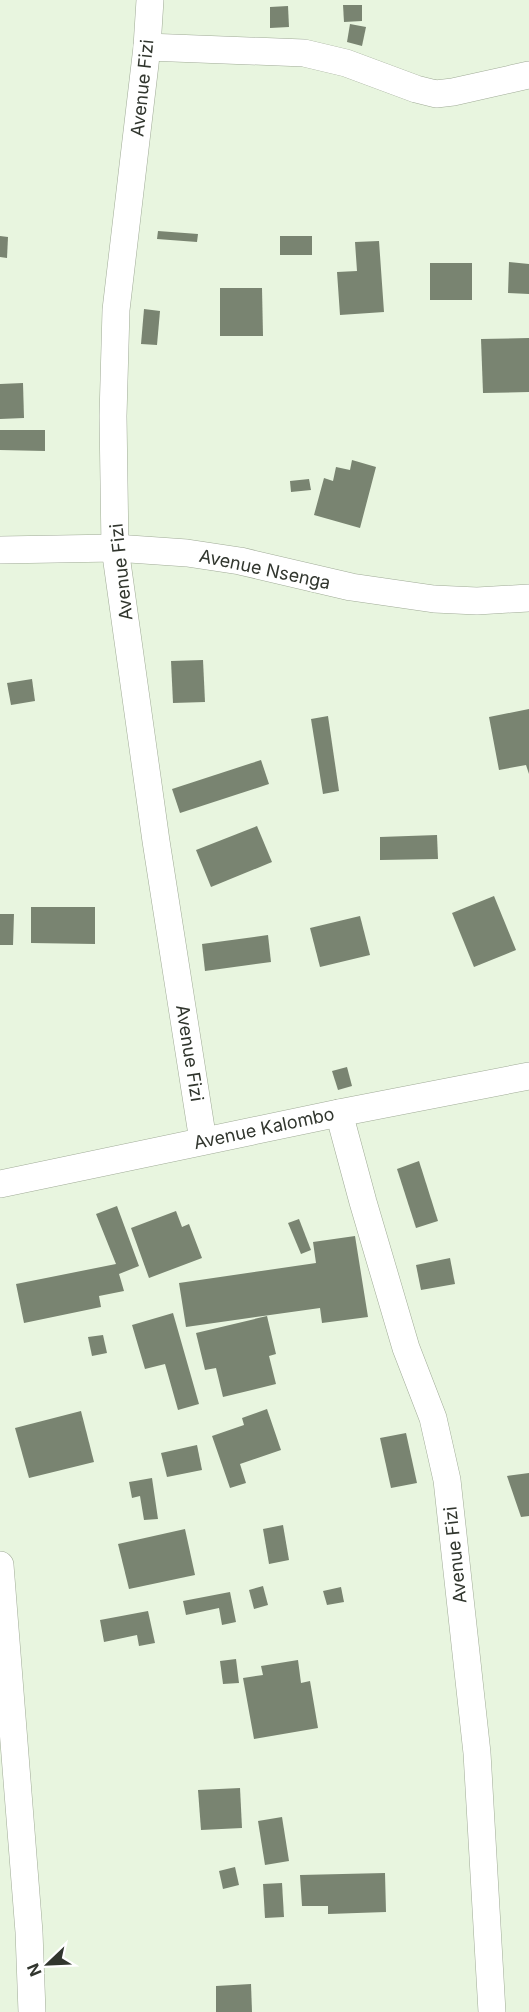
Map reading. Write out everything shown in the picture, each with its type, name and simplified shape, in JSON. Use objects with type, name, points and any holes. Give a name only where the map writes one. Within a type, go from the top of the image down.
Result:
[{"type":"street","name":"Avenue Fizi","points":[[150,0],[147,47],[116,310],[113,416],[115,548],[156,841],[203,1141]]},
{"type":"street","points":[[147,47],[304,53],[346,63],[436,94],[529,75]]},
{"type":"street","name":"Avenue Nsenga","points":[[0,550],[115,548],[187,553],[240,561],[351,587],[434,599],[477,602],[529,598]]},
{"type":"street","name":"Avenue Kalombo","points":[[0,1184],[529,1076]]},
{"type":"street","name":"Avenue Fizi","points":[[339,1113],[402,1337],[433,1418],[447,1480],[477,1753],[492,2012]]},
{"type":"street","points":[[0,1565],[32,2012]]},
{"type":"building","points":[[343,5],[362,5],[362,21],[344,22]]},
{"type":"building","points":[[288,6],[289,27],[270,28],[270,7]]},
{"type":"building","points":[[350,24],[366,27],[362,46],[347,42]]},
{"type":"building","points":[[158,231],[198,234],[197,242],[157,239]]},
{"type":"building","points":[[0,236],[8,237],[7,258],[0,257]]},
{"type":"building","points":[[280,236],[312,236],[312,255],[280,255]]},
{"type":"building","points":[[379,241],[384,312],[340,315],[337,272],[357,271],[355,242]]},
{"type":"building","points":[[509,262],[529,264],[529,294],[508,293]]},
{"type":"building","points":[[430,263],[472,263],[472,300],[430,300]]},
{"type":"building","points":[[220,288],[262,288],[263,336],[220,336]]},
{"type":"building","points":[[144,309],[160,311],[157,345],[141,344]]},
{"type":"building","points":[[529,338],[529,392],[483,393],[481,339]]},
{"type":"building","points":[[23,383],[24,418],[0,419],[0,384]]},
{"type":"building","points":[[0,430],[45,430],[45,451],[0,450]]},
{"type":"building","points":[[352,460],[376,467],[360,528],[314,515],[324,478],[333,481],[336,467],[350,470]]},
{"type":"building","points":[[309,479],[311,490],[291,492],[290,481]]},
{"type":"building","points":[[203,660],[205,702],[173,703],[171,661]]},
{"type":"building","points":[[32,679],[35,701],[11,705],[7,683]]},
{"type":"building","points":[[529,709],[529,774],[526,765],[499,770],[489,717]]},
{"type":"building","points":[[328,716],[339,791],[323,794],[311,719]]},
{"type":"building","points":[[261,760],[269,784],[180,813],[172,789]]},
{"type":"building","points":[[257,826],[272,862],[211,887],[196,850]]},
{"type":"building","points":[[437,835],[438,859],[380,860],[380,837]]},
{"type":"building","points":[[494,896],[516,950],[474,967],[452,913]]},
{"type":"building","points":[[31,907],[95,907],[95,944],[31,943]]},
{"type":"building","points":[[0,914],[14,914],[13,945],[0,945]]},
{"type":"building","points":[[360,916],[370,955],[320,967],[310,928]]},
{"type":"building","points":[[268,935],[271,962],[205,971],[202,944]]},
{"type":"building","points":[[347,1067],[352,1086],[338,1090],[332,1071]]},
{"type":"building","points":[[419,1161],[438,1221],[416,1228],[397,1169]]},
{"type":"building","points":[[117,1206],[139,1266],[119,1274],[124,1291],[99,1296],[101,1307],[24,1323],[16,1284],[116,1264],[96,1214]]},
{"type":"building","points":[[176,1211],[182,1227],[189,1224],[202,1258],[149,1278],[131,1228]]},
{"type":"building","points":[[299,1219],[311,1250],[301,1254],[288,1223]]},
{"type":"building","points":[[355,1236],[368,1317],[322,1323],[320,1308],[186,1327],[179,1283],[316,1263],[313,1242]]},
{"type":"building","points":[[450,1258],[455,1284],[421,1290],[416,1265]]},
{"type":"building","points":[[173,1313],[199,1404],[178,1410],[165,1364],[145,1369],[132,1325]]},
{"type":"building","points":[[267,1316],[276,1354],[269,1356],[276,1384],[223,1397],[216,1368],[205,1370],[196,1333]]},
{"type":"building","points":[[103,1335],[107,1353],[92,1356],[88,1337]]},
{"type":"building","points":[[267,1409],[281,1450],[240,1464],[246,1483],[230,1488],[212,1436],[244,1425],[242,1418]]},
{"type":"building","points":[[81,1411],[94,1462],[29,1478],[15,1428]]},
{"type":"building","points":[[406,1433],[417,1483],[391,1488],[380,1438]]},
{"type":"building","points":[[197,1445],[202,1470],[167,1477],[161,1453]]},
{"type":"building","points":[[529,1473],[529,1516],[521,1517],[507,1476]]},
{"type":"building","points":[[152,1478],[158,1519],[144,1520],[140,1496],[132,1498],[129,1482]]},
{"type":"building","points":[[283,1525],[289,1560],[269,1564],[263,1529]]},
{"type":"building","points":[[185,1529],[195,1575],[129,1589],[118,1544]]},
{"type":"building","points":[[263,1586],[268,1605],[254,1609],[249,1590]]},
{"type":"building","points":[[341,1587],[344,1602],[327,1605],[323,1591]]},
{"type":"building","points":[[230,1592],[236,1622],[222,1625],[219,1608],[186,1615],[183,1601]]},
{"type":"building","points":[[148,1611],[155,1643],[139,1646],[137,1635],[104,1642],[100,1620]]},
{"type":"building","points":[[236,1659],[239,1683],[223,1684],[220,1661]]},
{"type":"building","points":[[298,1660],[301,1683],[310,1681],[318,1728],[254,1739],[243,1678],[263,1675],[261,1666]]},
{"type":"building","points":[[240,1788],[242,1828],[201,1830],[198,1790]]},
{"type":"building","points":[[282,1817],[289,1861],[265,1865],[258,1821]]},
{"type":"building","points":[[235,1867],[239,1885],[223,1889],[219,1871]]},
{"type":"building","points":[[385,1873],[386,1912],[328,1914],[328,1906],[302,1906],[300,1875]]},
{"type":"building","points":[[282,1883],[284,1917],[265,1918],[263,1884]]},
{"type":"building","points":[[251,1984],[252,2012],[216,2012],[216,1986]]}]
